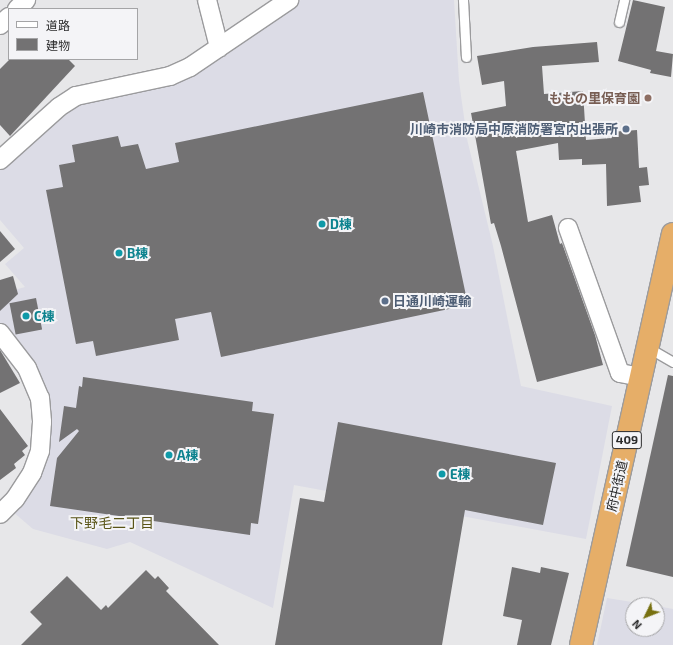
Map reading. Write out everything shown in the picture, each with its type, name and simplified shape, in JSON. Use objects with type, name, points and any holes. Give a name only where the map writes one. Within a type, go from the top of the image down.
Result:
[{"type":"highway","name":"府中街道","points":[[581,645],[673,234]]},
{"type":"street","points":[[17,8],[26,0]]},
{"type":"street","points":[[207,0],[219,47]]},
{"type":"street","points":[[0,160],[59,107],[76,96],[170,76],[190,67],[289,0]]},
{"type":"street","points":[[0,26],[8,17]]},
{"type":"street","points":[[568,228],[620,373],[641,377]]},
{"type":"street","points":[[0,332],[27,368],[40,398],[42,422],[40,451],[32,473],[15,499],[0,514]]},
{"type":"lane","points":[[463,0],[466,57]]},
{"type":"lane","points":[[619,22],[624,0]]},
{"type":"lane","points":[[648,347],[673,362]]},
{"type":"shaded area","points":[[301,0],[454,0],[459,81],[467,139],[493,246],[521,386],[612,406],[586,539],[294,485],[273,608],[130,542],[107,549],[33,529],[12,511],[48,426],[0,325],[0,294],[25,287],[5,264],[24,248],[0,220],[0,167],[76,107],[218,56]]},
{"type":"shaded area","points":[[607,598],[625,601],[625,637],[665,637],[665,608],[673,609],[673,645],[597,645]]},
{"type":"building","points":[[633,0],[665,7],[656,51],[673,54],[671,77],[650,73],[651,70],[618,61]]},
{"type":"building","points":[[597,42],[599,62],[542,66],[544,94],[583,91],[586,140],[611,138],[610,132],[637,130],[639,168],[647,167],[649,185],[639,186],[641,202],[607,206],[606,164],[582,165],[582,159],[559,160],[558,143],[516,151],[528,222],[552,215],[560,244],[562,243],[595,335],[603,365],[537,382],[501,246],[494,223],[491,224],[471,113],[506,106],[504,81],[482,85],[477,56],[533,47]]},
{"type":"building","points":[[9,60],[69,60],[75,66],[10,136],[0,125],[0,69]]},
{"type":"building","name":"D棟","points":[[423,92],[468,305],[221,357],[211,312],[175,319],[179,340],[96,356],[93,341],[76,344],[46,190],[63,187],[59,165],[75,162],[72,145],[118,136],[121,147],[138,144],[146,169],[179,162],[175,143]]},
{"type":"building","points":[[0,231],[15,249],[0,262]]},
{"type":"building","points":[[13,276],[18,294],[0,311],[0,280]]},
{"type":"building","name":"C棟","points":[[36,298],[42,329],[16,335],[9,303]]},
{"type":"building","points":[[0,350],[20,383],[0,393]]},
{"type":"building","points":[[668,375],[673,376],[673,577],[626,566]]},
{"type":"building","name":"A棟","points":[[83,377],[253,402],[252,411],[274,414],[258,524],[251,523],[250,535],[50,506],[57,458],[79,431],[77,429],[59,442],[64,406],[76,408],[79,386],[82,387]]},
{"type":"building","points":[[0,409],[28,446],[22,451],[25,455],[14,464],[16,468],[0,480]]},
{"type":"building","points":[[338,422],[556,463],[543,525],[465,510],[442,645],[275,645],[300,498],[324,502]]},
{"type":"building","points":[[512,567],[540,573],[541,567],[569,573],[551,645],[517,645],[522,620],[503,616]]},
{"type":"building","points":[[146,570],[155,579],[158,576],[169,588],[166,591],[219,645],[21,645],[42,624],[30,612],[67,576],[101,610],[106,605],[108,608]]},
{"type":"place","name":"ももの里保育園","points":[[648,98]]},
{"type":"place","name":"川崎市消防局中原消防署宮内出張所","points":[[626,129]]},
{"type":"place","name":"D棟","points":[[322,224]]},
{"type":"place","name":"B棟","points":[[119,253]]},
{"type":"place","name":"日通川崎運輸","points":[[385,301]]},
{"type":"place","name":"C棟","points":[[26,316]]},
{"type":"place","name":"A棟","points":[[169,455]]},
{"type":"place","name":"E棟","points":[[442,474]]},
{"type":"district","name":"下野毛二丁目","points":[[112,523]]}]
